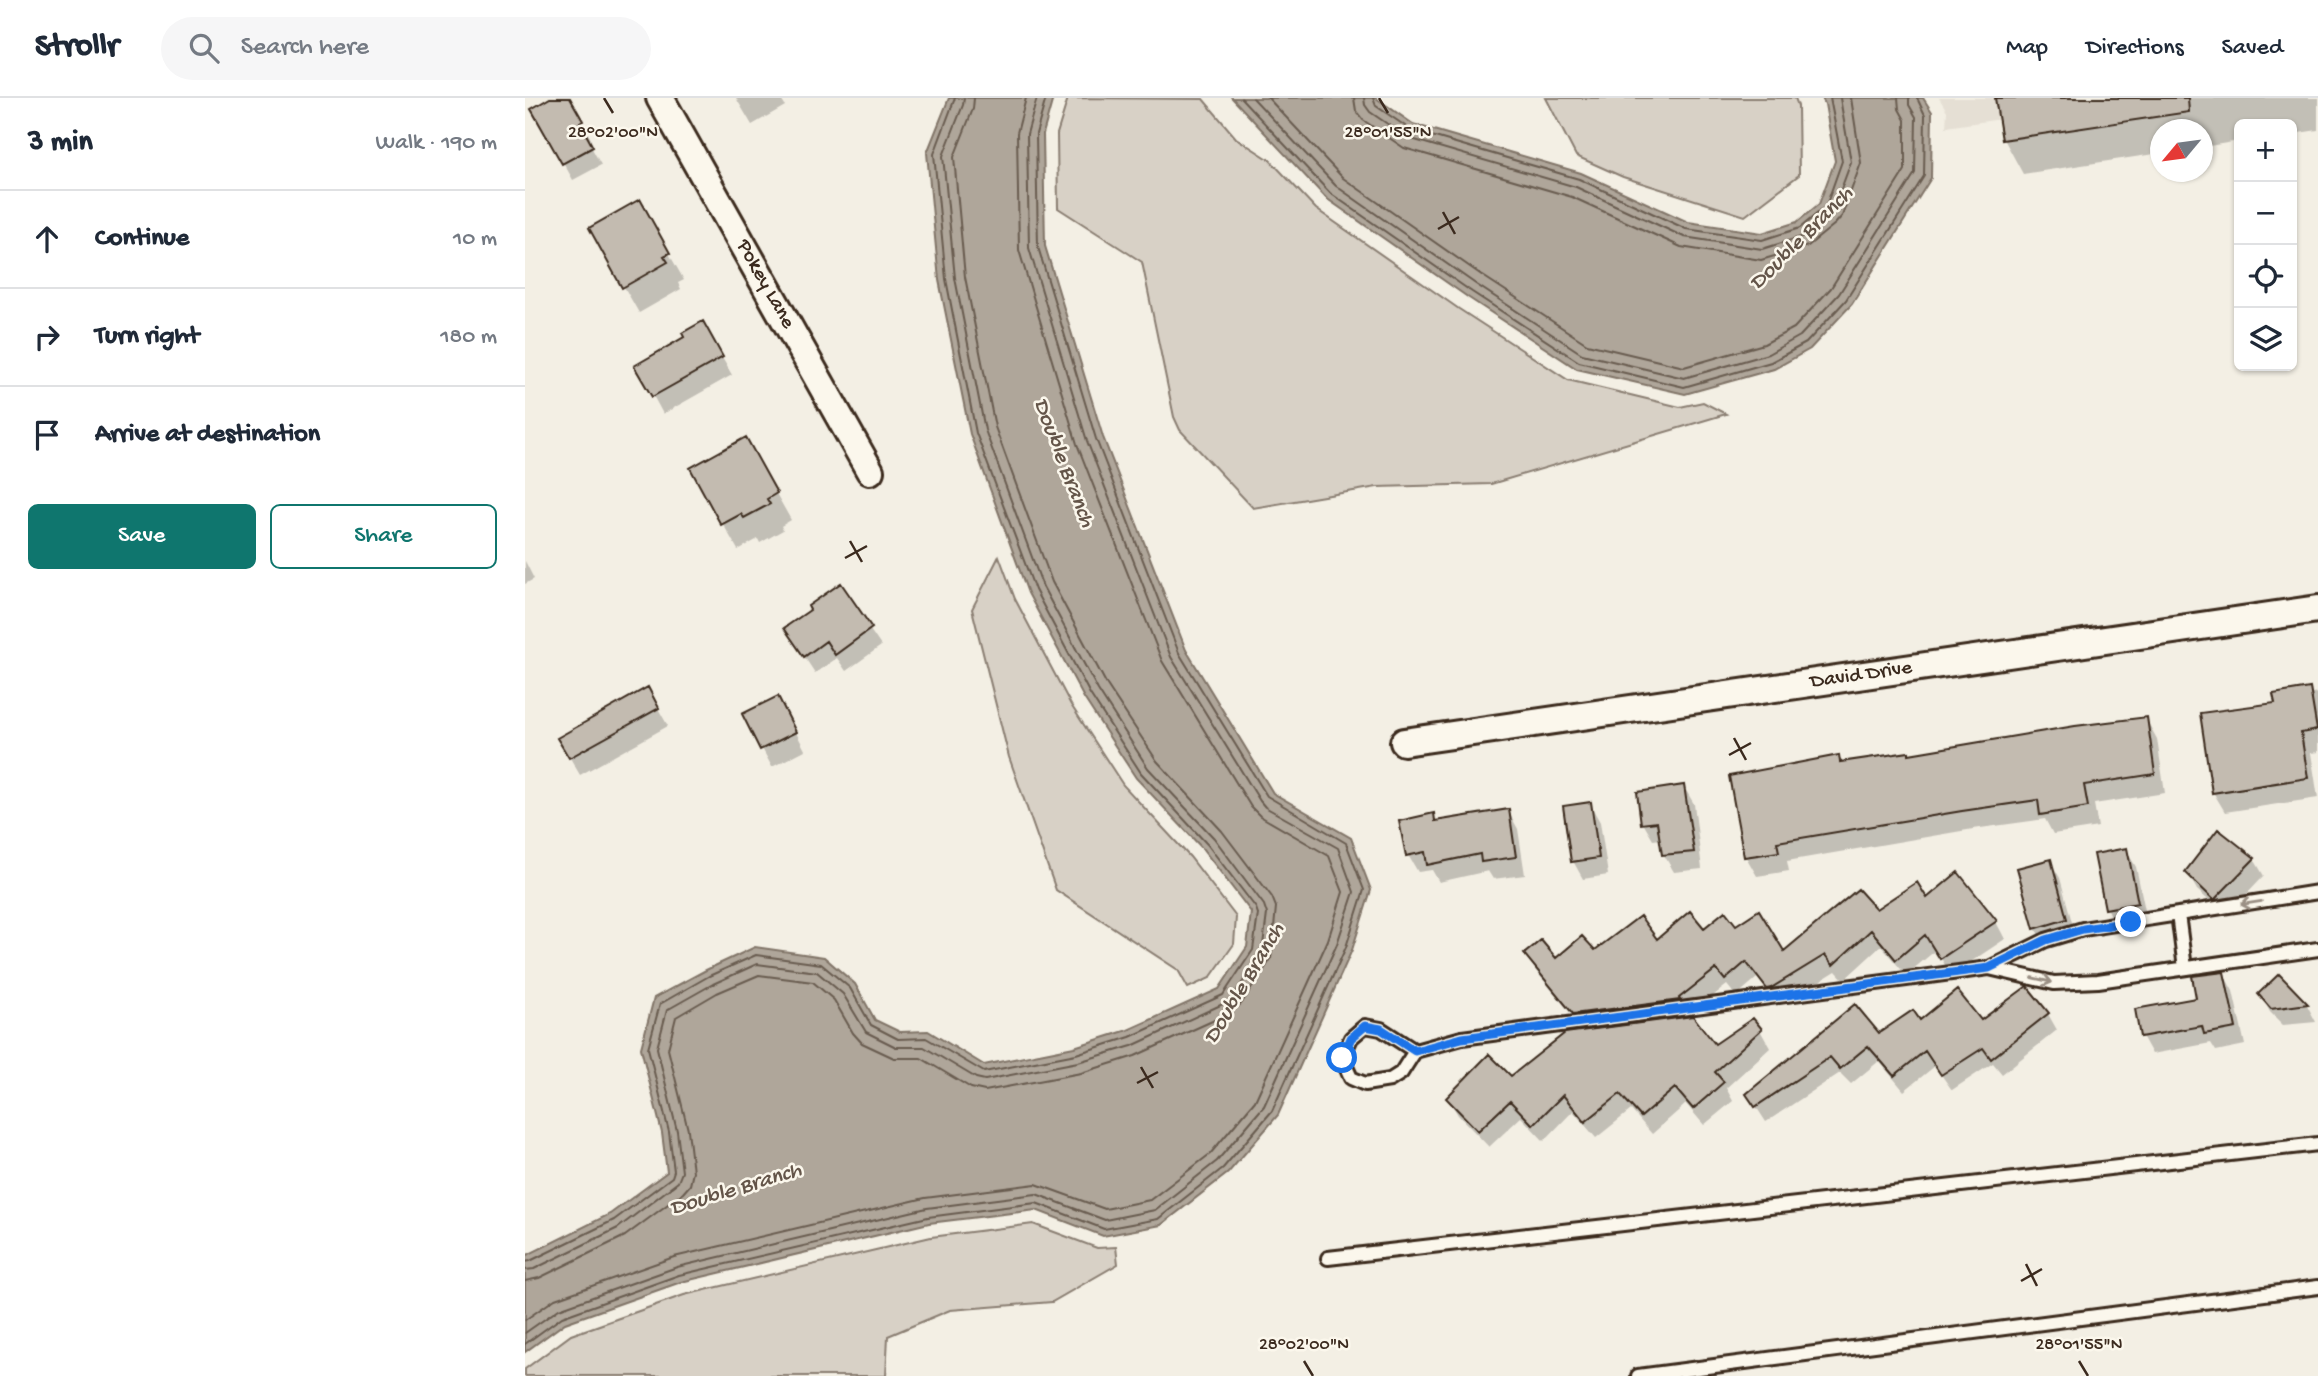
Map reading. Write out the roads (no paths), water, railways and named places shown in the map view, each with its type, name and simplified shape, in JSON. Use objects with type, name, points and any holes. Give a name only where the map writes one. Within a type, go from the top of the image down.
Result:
[{"type":"street","name":"Pokey Lane","points":[[660,98],[870,471]]},
{"type":"street","name":"David Drive","points":[[1405,742],[2318,609]]},
{"type":"lane","points":[[1415,1051],[1381,1029],[1365,1026],[1351,1038],[1342,1058],[1351,1077],[1365,1084],[1390,1080],[1401,1073],[1415,1051],[1462,1038],[1989,968],[2046,940],[2083,929],[2318,892]]},
{"type":"lane","points":[[2178,914],[2185,968]]},
{"type":"lane","points":[[1989,968],[2054,983],[2098,981],[2318,949]]},
{"type":"lane","points":[[1328,1258],[2318,1144]]},
{"type":"lane","points":[[1638,1376],[2318,1287]]},
{"type":"water","name":"Double Branch","points":[[949,98],[1053,98],[1043,134],[1045,246],[1103,437],[1186,650],[1273,793],[1351,838],[1371,890],[1352,950],[1278,1115],[1228,1173],[1161,1225],[1103,1236],[1036,1210],[929,1223],[681,1282],[565,1323],[525,1352],[525,1256],[610,1214],[667,1172],[662,1133],[641,1048],[654,998],[755,947],[824,957],[855,984],[875,1020],[900,1032],[928,1031],[984,1065],[1074,1047],[1128,1030],[1219,989],[1247,947],[1251,912],[1202,848],[1136,778],[1084,698],[1028,593],[970,434],[939,280],[927,153]]},
{"type":"water","name":"Double Branch","points":[[1232,98],[1376,98],[1413,124],[1581,173],[1688,222],[1762,233],[1797,222],[1819,204],[1835,161],[1822,98],[1923,98],[1932,112],[1931,178],[1852,304],[1810,349],[1774,369],[1685,394],[1577,369],[1469,298],[1326,198]]}]
